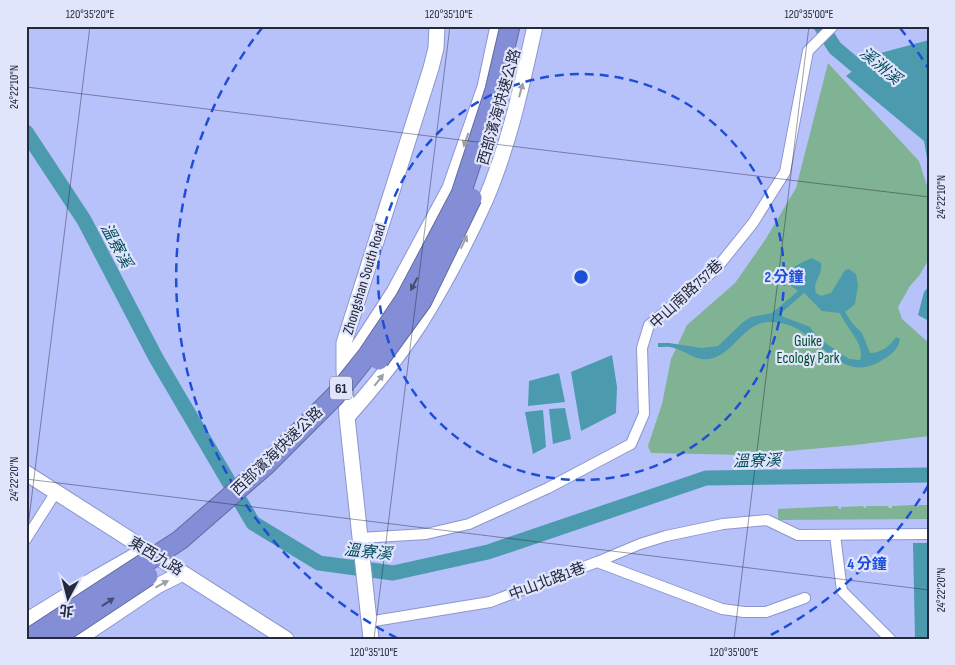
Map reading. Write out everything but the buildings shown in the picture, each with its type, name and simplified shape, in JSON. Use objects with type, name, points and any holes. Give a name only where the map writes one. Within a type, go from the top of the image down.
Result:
[{"type":"highway","name":"西部濱海快速公路","points":[[28,639],[180,540],[273,458],[335,396],[367,356],[406,298],[461,194],[495,90],[510,26]]},
{"type":"highway","name":"西部濱海快速公路","points":[[53,639],[191,547],[269,477],[342,406],[377,363],[422,301],[472,201],[505,96],[521,26]]},
{"type":"street","name":"Zhongshan South Road","points":[[371,639],[347,417],[344,343],[431,68],[436,48],[437,26]]},
{"type":"street","points":[[344,370],[394,292],[450,188],[485,87],[498,26]]},
{"type":"street","points":[[347,417],[380,380],[419,325],[448,277],[481,208],[505,144],[522,88],[534,26]]},
{"type":"street","name":"中山南路757巷","points":[[360,538],[426,534],[469,524],[548,488],[631,444],[644,414],[642,348],[649,325],[716,268],[753,223],[784,172],[808,51],[833,26]]},
{"type":"street","name":"東西九路","points":[[26,474],[286,639]]},
{"type":"street","points":[[26,539],[56,492]]},
{"type":"street","points":[[597,562],[640,544],[666,536],[731,523],[766,520],[798,535],[929,534]]},
{"type":"street","points":[[835,535],[842,591],[890,639]]},
{"type":"street","points":[[26,621],[145,550]]},
{"type":"street","name":"中山北路1巷","points":[[368,622],[490,602],[597,562],[722,609],[766,612],[805,598]]},
{"type":"street","points":[[78,639],[157,586],[183,573]]},
{"type":"green space","name":"Guike Ecology Park","points":[[828,63],[919,161],[929,192],[929,259],[898,307],[902,319],[929,343],[929,436],[744,455],[651,453],[648,446],[662,404],[671,359],[687,325],[735,283],[765,240],[796,188]]},
{"type":"green space","points":[[914,505],[918,507],[918,505],[929,505],[929,519],[778,520],[778,509],[838,506],[839,509],[841,507],[863,506],[864,508],[866,506],[888,506],[892,508],[892,506]]},
{"type":"water","points":[[929,40],[929,169],[924,141],[846,76],[873,55]]},
{"type":"water","points":[[812,258],[821,263],[815,289],[816,293],[821,296],[831,293],[845,270],[849,269],[856,274],[858,285],[855,304],[845,312],[862,333],[870,353],[878,352],[885,348],[896,337],[900,339],[892,353],[871,365],[849,366],[830,355],[795,327],[783,323],[770,322],[761,323],[753,327],[725,351],[709,359],[695,357],[672,347],[658,347],[658,343],[702,348],[718,346],[743,322],[751,317],[772,313],[798,291],[791,286],[788,276],[793,268]],"holes":[[[804,293],[822,311],[840,313],[858,342],[861,354],[860,360],[849,359],[818,338],[810,327],[779,315]]]},
{"type":"water","points":[[929,286],[929,321],[918,315],[924,292]]},
{"type":"water","points":[[612,355],[617,387],[616,413],[581,431],[571,372]]},
{"type":"water","points":[[559,373],[565,402],[528,406],[529,381]]},
{"type":"water","points":[[565,408],[571,439],[553,444],[549,409]]},
{"type":"water","points":[[543,410],[546,447],[533,454],[525,412]]},
{"type":"water","points":[[913,543],[929,543],[929,639],[915,639]]},
{"type":"waterway","name":"溪洲溪","points":[[821,26],[835,48],[873,80]]},
{"type":"waterway","name":"溫寮溪","points":[[26,132],[84,220],[156,358],[253,523],[319,563],[393,573],[488,552],[706,478],[929,475]]}]
